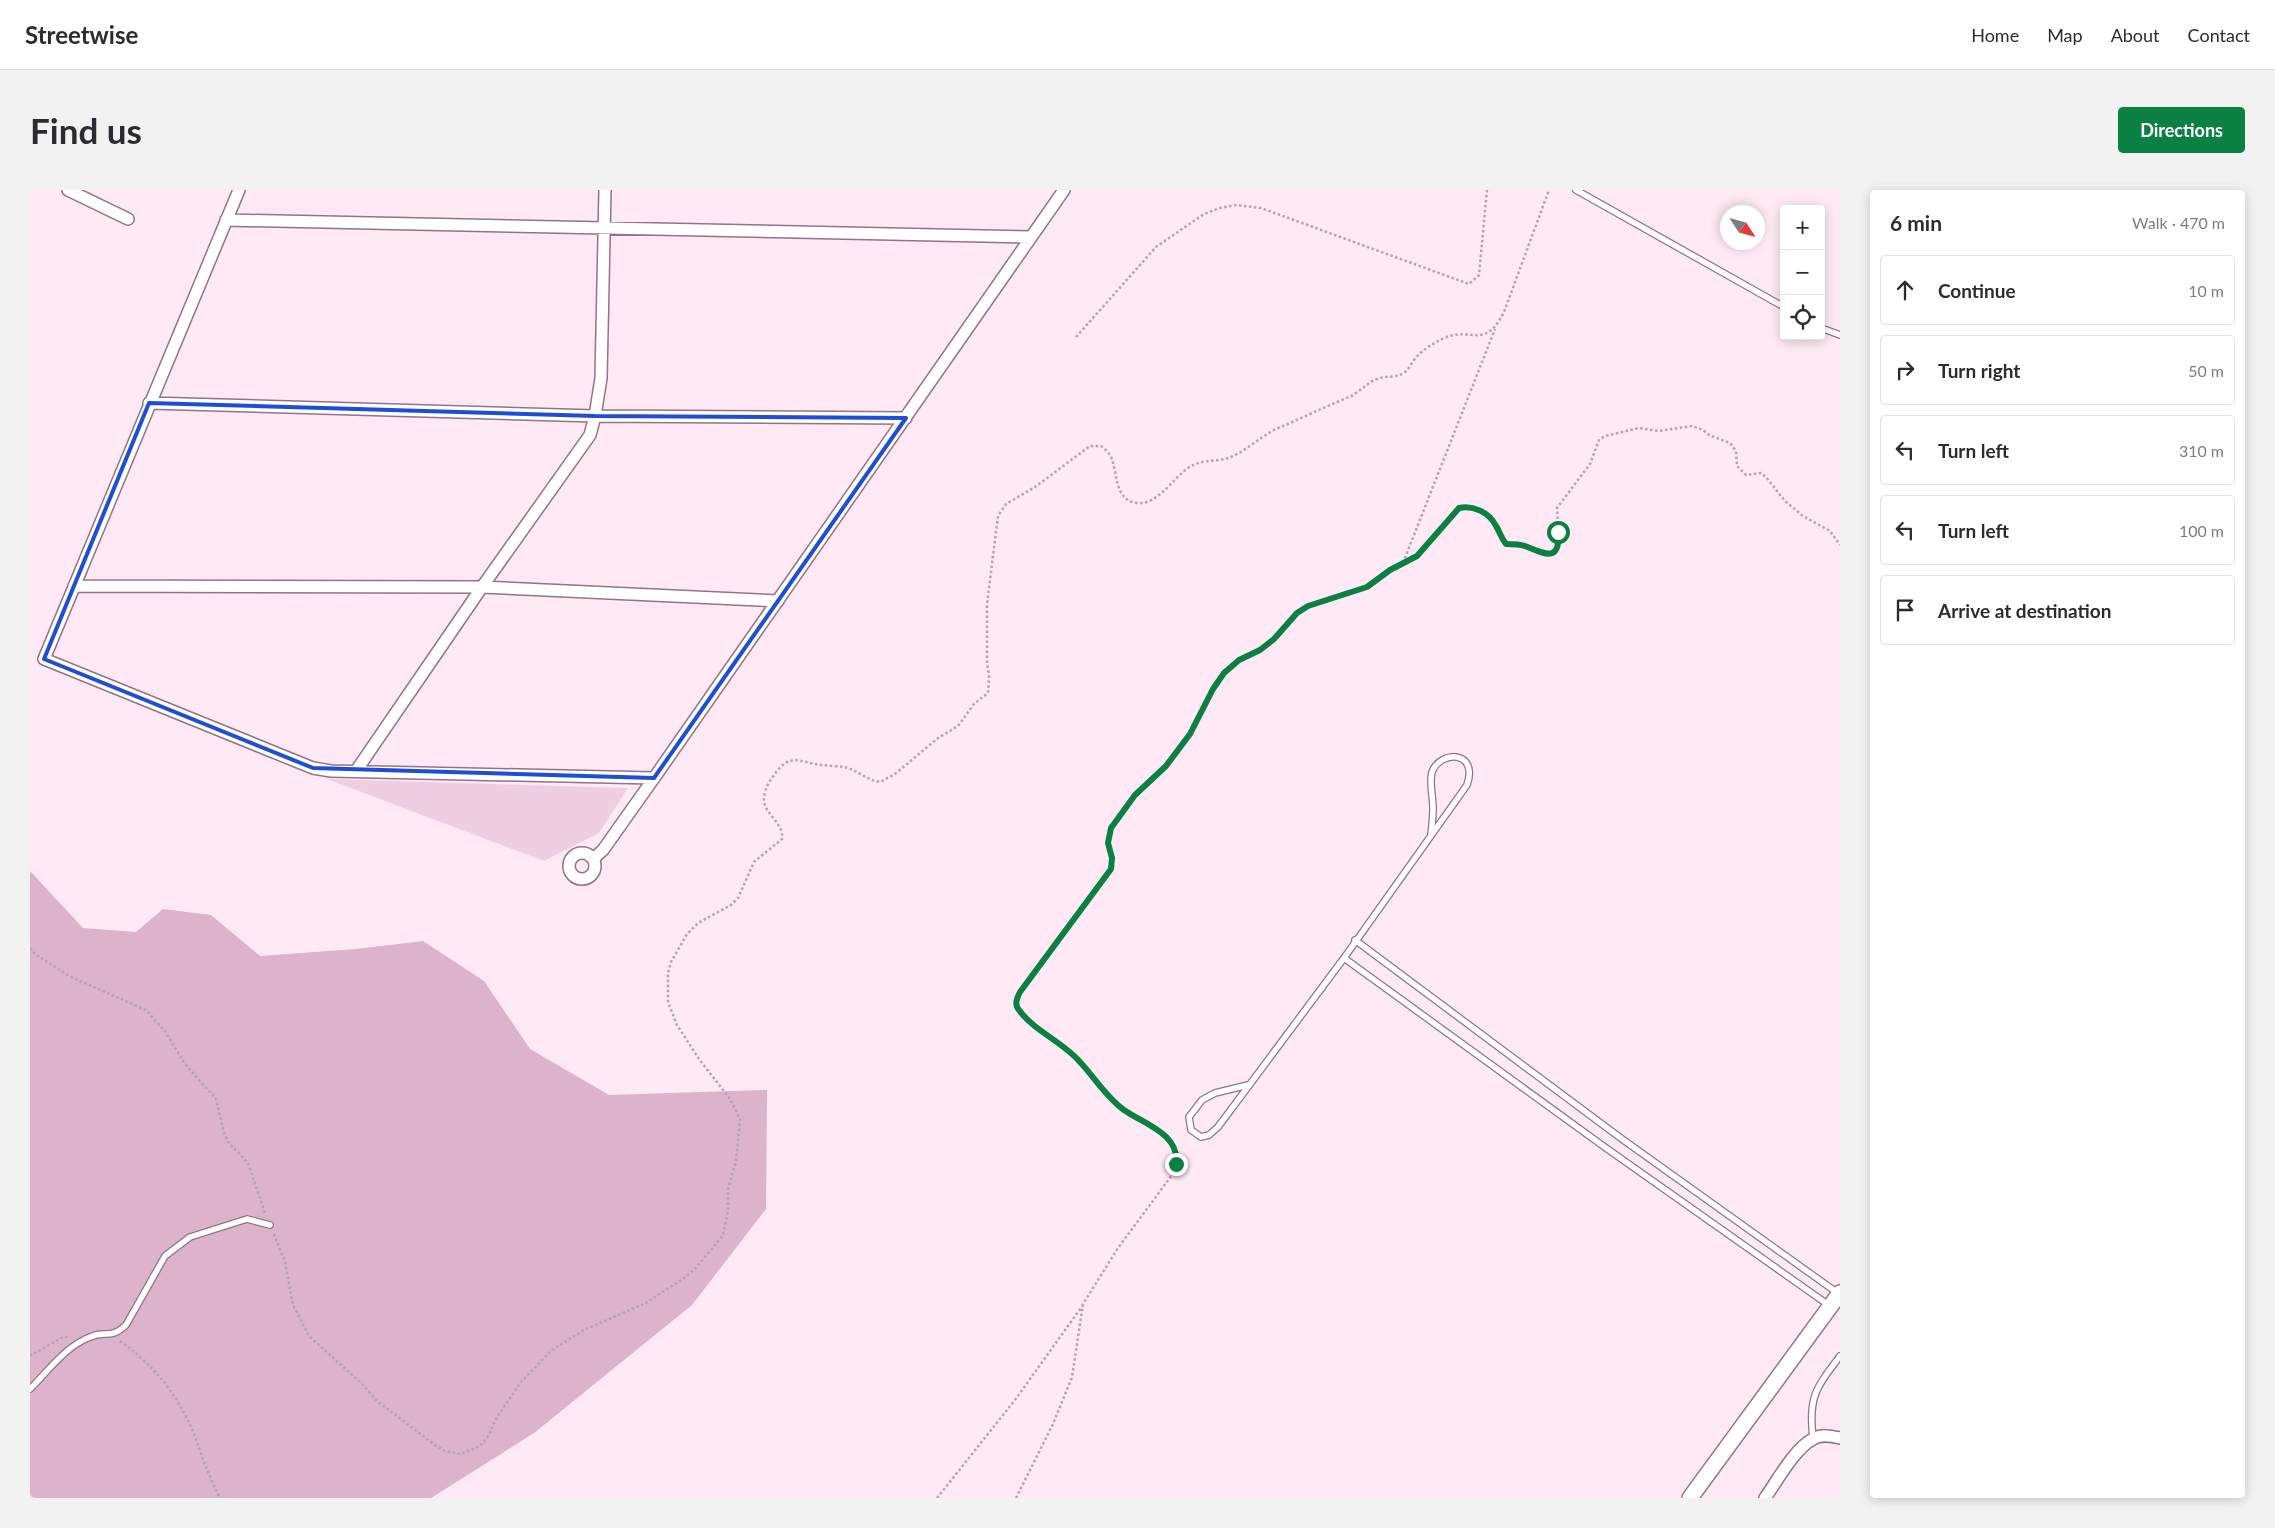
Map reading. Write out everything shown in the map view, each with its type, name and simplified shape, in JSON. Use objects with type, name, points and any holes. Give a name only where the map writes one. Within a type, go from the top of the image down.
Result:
[{"type":"street","points":[[68,190],[128,219]]},
{"type":"street","points":[[239,190],[149,402],[44,659],[313,768],[356,771],[654,778]]},
{"type":"street","points":[[356,771],[482,587],[590,435],[596,416],[601,378],[605,190]]},
{"type":"street","points":[[593,859],[603,850],[654,778],[1064,190]]},
{"type":"street","points":[[226,220],[1031,237]]},
{"type":"street","points":[[149,402],[596,416],[906,418]]},
{"type":"street","points":[[74,586],[482,587],[778,601]]},
{"type":"street","points":[[1690,1498],[1837,1298]]},
{"type":"street","points":[[1765,1498],[1802,1447],[1813,1438],[1826,1436],[1840,1438]]},
{"type":"lane","points":[[1576,190],[1780,305]]},
{"type":"lane","points":[[1825,329],[1840,335]]},
{"type":"lane","points":[[1248,1086],[1215,1093],[1202,1100],[1189,1117],[1191,1130],[1200,1137],[1210,1135],[1248,1086],[1344,958],[1355,940],[1467,786],[1471,774],[1468,763],[1460,757],[1446,758],[1436,766],[1432,773],[1433,808],[1431,835]]},
{"type":"lane","points":[[1355,940],[1837,1298]]},
{"type":"lane","points":[[1344,958],[1606,1148],[1837,1298]]},
{"type":"lane","points":[[30,1389],[73,1346],[90,1337],[102,1334],[117,1334],[126,1325],[165,1256],[190,1237],[248,1219],[270,1225]]},
{"type":"lane","points":[[1813,1438],[1812,1400],[1821,1382],[1840,1356]]},
{"type":"path","points":[[1076,338],[1156,247],[1204,214],[1236,205],[1261,208],[1469,284],[1479,275],[1487,190]]},
{"type":"path","points":[[1402,564],[1504,312],[1549,190]]},
{"type":"path","points":[[30,948],[35,954],[71,977],[146,1010],[165,1031],[185,1064],[216,1099],[228,1142],[248,1163],[285,1262],[293,1305],[309,1336],[361,1383],[376,1400],[436,1445],[446,1451],[461,1454],[480,1446],[489,1435],[495,1420],[521,1382],[552,1350],[584,1330],[646,1303],[684,1278],[696,1268],[723,1235],[728,1211],[728,1189],[736,1162],[740,1118],[730,1099],[699,1059],[677,1025],[668,1002],[667,994],[671,962],[688,934],[698,923],[731,905],[738,898],[754,862],[782,839],[782,829],[768,811],[764,798],[771,779],[782,766],[800,759],[820,765],[849,768],[864,778],[880,782],[895,774],[938,738],[958,726],[974,704],[988,693],[987,604],[995,526],[998,516],[1006,504],[1036,487],[1090,446],[1095,445],[1101,446],[1110,456],[1117,486],[1121,493],[1135,503],[1148,502],[1154,499],[1186,469],[1198,462],[1230,457],[1263,436],[1304,418],[1329,404],[1349,397],[1372,380],[1379,377],[1395,377],[1406,372],[1424,349],[1434,343],[1451,336],[1482,335],[1496,328]]},
{"type":"path","points":[[937,1498],[1015,1400],[1084,1304],[1118,1248],[1172,1175],[1177,1155],[1174,1145],[1163,1134],[1124,1110],[1101,1088],[1080,1061],[1018,1009],[1016,1000],[1111,869],[1112,858],[1108,843],[1111,828],[1146,784],[1166,766],[1190,734],[1213,689],[1224,673],[1239,660],[1260,650],[1274,639],[1297,613],[1308,606],[1367,587],[1390,570],[1417,556],[1459,508],[1469,506],[1486,515],[1496,524],[1500,537],[1506,544],[1526,547],[1545,555],[1552,553],[1559,541],[1557,508],[1590,464],[1599,440],[1605,436],[1639,428],[1659,431],[1680,426],[1692,426],[1730,443],[1736,451],[1737,466],[1746,475],[1761,473],[1785,501],[1803,516],[1830,531],[1840,545]]},
{"type":"path","points":[[1016,1498],[1053,1424],[1072,1377],[1084,1304]]},
{"type":"path","points":[[102,1334],[120,1341],[142,1357],[176,1397],[194,1435],[208,1476],[220,1498]]},
{"type":"path","points":[[30,1356],[60,1338],[70,1336]]},
{"type":"highlighted area","points":[[149,403],[595,416],[906,418],[654,778],[313,768],[44,659]]},
{"type":"shaded area","points":[[327,779],[628,788],[599,833],[544,861]]},
{"type":"shaded area","points":[[30,871],[83,928],[136,932],[163,909],[211,915],[260,956],[356,949],[423,941],[484,981],[530,1049],[609,1095],[767,1090],[766,1209],[692,1305],[534,1433],[431,1498],[30,1498]]},
{"type":"route","points":[[1176,1164],[1177,1155],[1174,1145],[1163,1134],[1124,1110],[1092,1078],[1080,1061],[1028,1019],[1017,1006],[1016,1000],[1020,992],[1111,869],[1112,858],[1108,843],[1111,828],[1135,795],[1166,766],[1190,734],[1213,689],[1224,673],[1239,660],[1260,650],[1274,639],[1297,613],[1308,606],[1351,594],[1367,587],[1390,570],[1417,556],[1459,508],[1469,506],[1476,508],[1486,515],[1496,524],[1500,537],[1506,544],[1520,545],[1545,555],[1552,553],[1557,548],[1559,541],[1558,532]]}]
